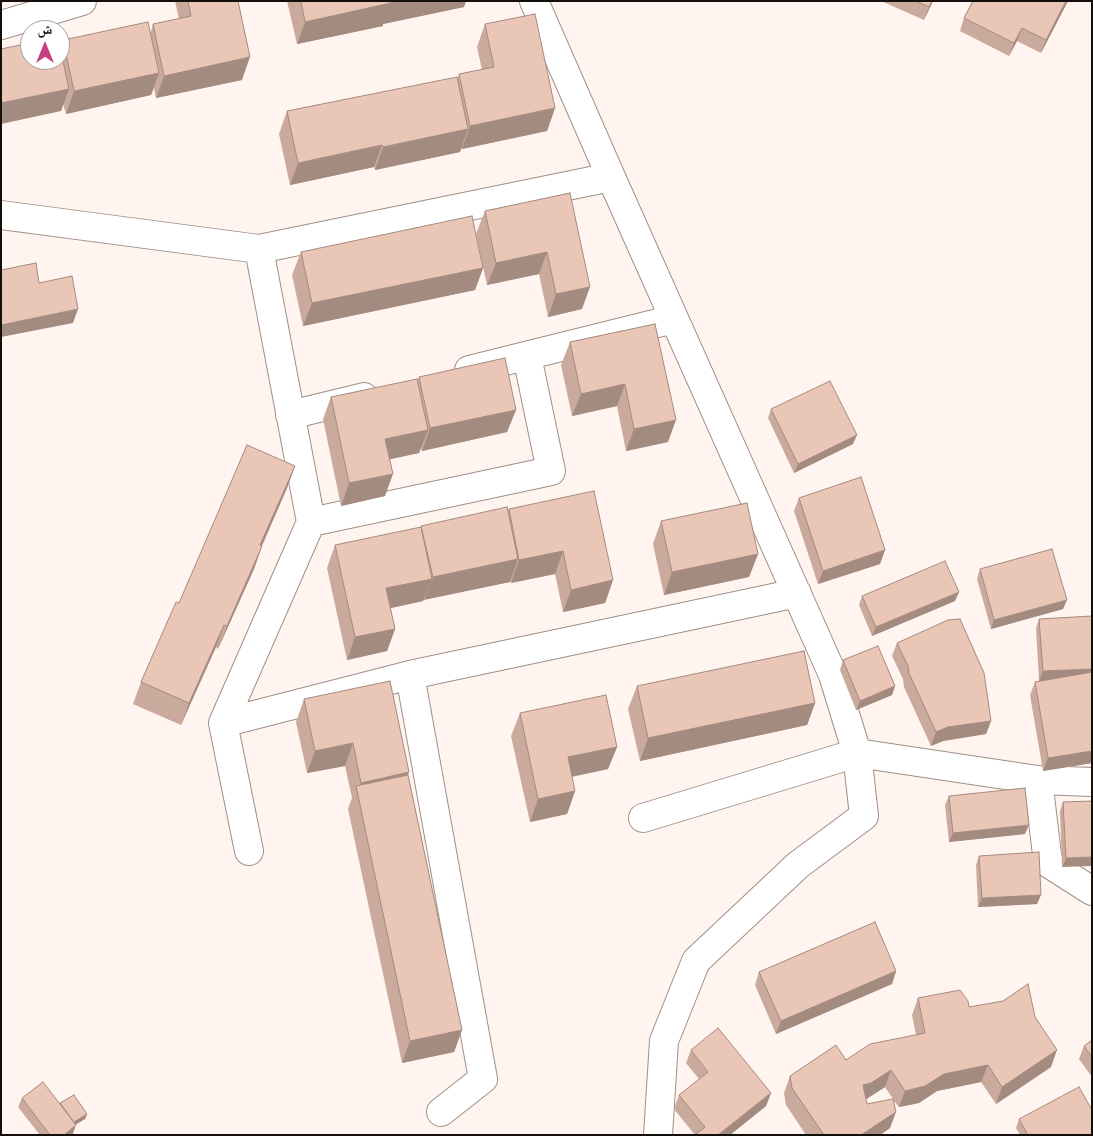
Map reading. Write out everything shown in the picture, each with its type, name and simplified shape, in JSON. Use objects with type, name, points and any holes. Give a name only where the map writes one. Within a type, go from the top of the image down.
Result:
[{"type":"street","points":[[11,16],[82,1]]},
{"type":"street","points":[[534,1],[833,674],[857,753],[864,816],[798,865],[696,961],[664,1041],[658,1135]]},
{"type":"street","points":[[1,215],[259,249],[611,177]]},
{"type":"street","points":[[249,851],[223,723],[311,522],[259,249]]},
{"type":"street","points":[[442,377],[674,319]]},
{"type":"street","points":[[311,522],[551,471],[528,356]]},
{"type":"street","points":[[290,415],[385,392]]},
{"type":"street","points":[[223,723],[410,675],[797,593]]},
{"type":"street","points":[[410,675],[483,1079],[441,1112]]},
{"type":"street","points":[[643,818],[857,753],[1038,780],[1092,782]]},
{"type":"street","points":[[1038,780],[1048,863],[1092,891]]},
{"type":"building","points":[[188,1],[238,1],[250,57],[164,76],[153,24],[191,16]]},
{"type":"building","points":[[301,1],[390,1],[391,3],[305,22]]},
{"type":"building","points":[[916,1],[932,1],[929,7]]},
{"type":"building","points":[[973,1],[1066,1],[1046,40],[1022,28],[1014,43],[964,18]]},
{"type":"building","points":[[535,14],[555,108],[470,126],[459,74],[494,67],[485,24]]},
{"type":"building","points":[[148,22],[159,73],[74,91],[69,70],[70,39]]},
{"type":"building","points":[[20,45],[20,70],[65,70],[69,89],[1,103],[1,49]]},
{"type":"building","points":[[457,77],[468,129],[298,163],[287,111]]},
{"type":"building","points":[[570,193],[590,287],[556,294],[547,252],[496,263],[485,211]]},
{"type":"building","points":[[472,216],[483,268],[312,303],[301,252]]},
{"type":"building","points":[[36,263],[39,283],[72,276],[78,309],[1,325],[1,270]]},
{"type":"building","points":[[655,324],[676,420],[634,429],[625,384],[581,394],[570,342]]},
{"type":"building","points":[[505,358],[516,410],[430,428],[419,377]]},
{"type":"building","points":[[417,379],[428,430],[385,439],[393,474],[349,483],[331,397]]},
{"type":"building","points":[[830,381],[857,435],[798,464],[771,409]]},
{"type":"building","points":[[247,445],[295,466],[227,626],[224,625],[189,703],[141,682],[176,602],[179,603]]},
{"type":"building","points":[[861,477],[885,550],[823,571],[799,498]]},
{"type":"building","points":[[594,491],[613,580],[571,590],[563,551],[519,560],[509,509]]},
{"type":"building","points":[[747,503],[758,554],[672,572],[661,521]]},
{"type":"building","points":[[507,507],[518,559],[433,577],[421,526]]},
{"type":"building","points":[[421,527],[432,579],[386,588],[395,629],[355,637],[335,545]]},
{"type":"building","points":[[1052,549],[1067,600],[994,620],[980,569]]},
{"type":"building","points":[[945,561],[959,592],[876,627],[862,596]]},
{"type":"building","points":[[1092,616],[1092,669],[1043,671],[1039,619]]},
{"type":"building","points":[[960,619],[984,673],[991,721],[948,727],[936,732],[897,643],[948,620]]},
{"type":"building","points":[[878,646],[895,686],[860,701],[843,660]]},
{"type":"building","points":[[804,651],[815,703],[648,738],[637,686]]},
{"type":"building","points":[[1092,672],[1092,751],[1048,758],[1035,682]]},
{"type":"building","points":[[390,681],[409,772],[361,783],[353,743],[315,751],[304,699]]},
{"type":"building","points":[[606,695],[617,747],[568,757],[575,791],[538,799],[520,713]]},
{"type":"building","points":[[408,775],[462,1030],[410,1041],[356,786]]},
{"type":"building","points":[[1025,788],[1029,825],[953,833],[949,796]]},
{"type":"building","points":[[1092,801],[1092,857],[1066,858],[1063,802]]},
{"type":"building","points":[[1039,852],[1041,895],[982,898],[979,856]]},
{"type":"building","points":[[875,922],[896,971],[781,1021],[759,972]]},
{"type":"building","points":[[1028,984],[1035,1017],[1057,1050],[1002,1087],[988,1065],[944,1074],[925,1086],[905,1091],[891,1070],[871,1083],[863,1085],[867,1104],[893,1099],[896,1112],[861,1135],[824,1135],[792,1088],[790,1076],[836,1045],[846,1060],[870,1044],[925,1033],[918,998],[960,990],[968,1001],[969,1007],[1003,1001]]},
{"type":"building","points":[[718,1028],[771,1093],[718,1135],[695,1135],[705,1127],[679,1095],[708,1072],[691,1050]]},
{"type":"building","points":[[1092,1040],[1092,1057],[1084,1046]]},
{"type":"building","points":[[43,1082],[76,1125],[64,1135],[50,1135],[22,1098]]},
{"type":"building","points":[[1079,1087],[1092,1110],[1092,1134],[1028,1135],[1019,1119]]},
{"type":"building","points":[[74,1095],[87,1114],[74,1122],[60,1103]]}]
